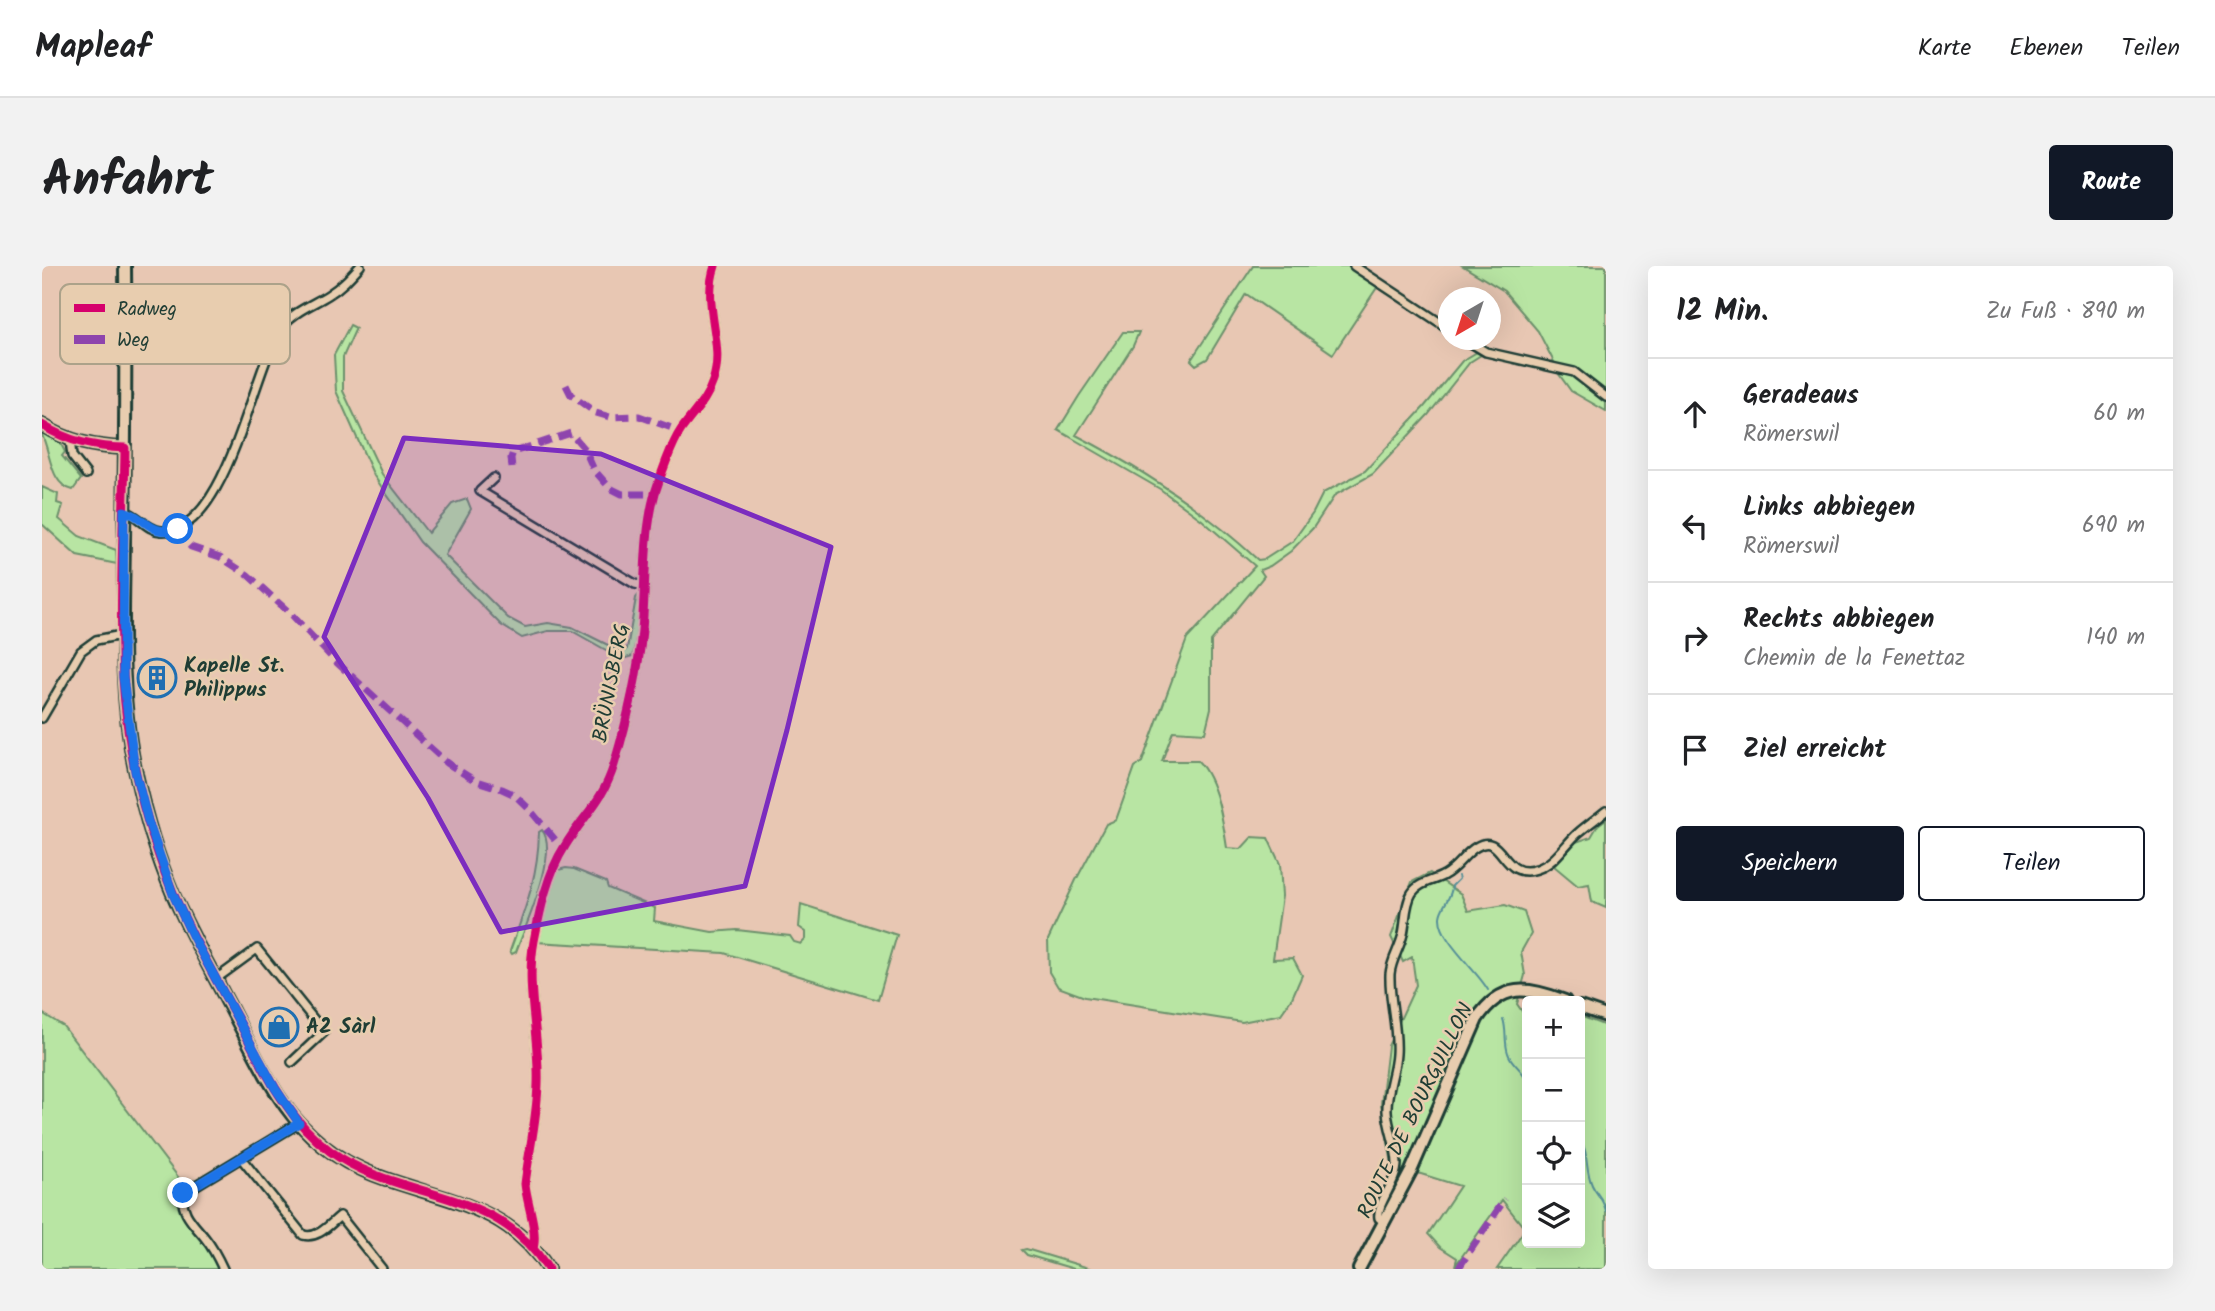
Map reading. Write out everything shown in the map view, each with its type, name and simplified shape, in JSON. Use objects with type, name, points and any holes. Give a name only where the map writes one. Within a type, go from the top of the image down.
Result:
[{"type":"main road","points":[[125,266],[125,284]]},
{"type":"main road","points":[[125,364],[123,677],[135,771],[148,821],[173,894],[275,1088],[299,1123],[322,1145],[346,1162],[494,1217],[514,1230],[548,1269]]},
{"type":"main road","points":[[42,425],[70,440],[88,445],[125,448]]},
{"type":"main road","name":"ROUTE DE BOURGUILLON","points":[[1359,1269],[1434,1119],[1477,1019],[1486,1006],[1496,997],[1508,992],[1522,990],[1550,996]]},
{"type":"main road","points":[[1585,1009],[1606,1016]]},
{"type":"street","points":[[290,319],[339,287],[360,266]]},
{"type":"street","name":"BRÜNISBERG","points":[[533,1249],[535,1234],[525,1184],[537,1104],[537,1047],[531,984],[534,941],[548,882],[558,858],[570,837],[598,802],[613,767],[634,684],[642,630],[648,533],[655,494],[680,431],[707,396],[715,375],[716,350],[710,292],[715,266]]},
{"type":"street","points":[[1354,266],[1438,321]]},
{"type":"street","points":[[1483,350],[1573,372],[1606,397]]},
{"type":"street","points":[[124,511],[155,530],[175,530],[198,513],[223,475],[265,364]]},
{"type":"street","points":[[70,440],[72,456],[86,474]]},
{"type":"street","points":[[494,478],[480,491],[635,584],[644,586]]},
{"type":"street","points":[[42,718],[81,651],[96,640],[122,635]]},
{"type":"street","points":[[1384,1222],[1379,1218],[1378,1211],[1392,1186],[1397,1168],[1397,1156],[1387,1113],[1397,1038],[1390,974],[1404,933],[1413,890],[1444,875],[1475,847],[1486,843],[1495,846],[1518,871],[1535,870],[1549,864],[1577,835],[1606,811]]},
{"type":"street","points":[[216,979],[257,949],[324,1032],[292,1062]]},
{"type":"street","points":[[223,1269],[217,1256],[187,1216],[182,1202],[183,1193],[299,1123]]},
{"type":"street","points":[[241,1158],[303,1235],[311,1237],[340,1216],[382,1269]]},
{"type":"highlighted area","points":[[404,438],[601,454],[831,547],[787,730],[745,886],[501,932],[428,798],[324,637]]},
{"type":"green space","points":[[1253,266],[1350,266],[1378,286],[1333,354],[1246,294],[1207,359],[1196,365],[1191,360]]},
{"type":"green space","points":[[1463,266],[1606,266],[1606,411],[1571,391],[1558,373],[1481,355],[1470,362],[1428,415],[1373,474],[1335,495],[1313,528],[1291,551],[1260,570],[1264,576],[1211,641],[1211,708],[1205,733],[1173,731],[1162,761],[1198,761],[1205,769],[1218,802],[1227,848],[1241,849],[1252,837],[1268,838],[1280,864],[1282,896],[1273,959],[1293,958],[1302,975],[1292,998],[1281,1014],[1242,1022],[1085,997],[1058,987],[1049,972],[1048,940],[1106,824],[1116,820],[1135,767],[1142,762],[1187,639],[1255,566],[1202,520],[1160,489],[1058,430],[1079,396],[1123,332],[1139,332],[1133,346],[1076,435],[1171,491],[1216,524],[1258,560],[1265,559],[1293,541],[1313,513],[1323,493],[1365,471],[1462,361],[1477,352],[1556,366],[1538,331],[1501,287]]},
{"type":"green space","points":[[350,325],[356,328],[343,357],[343,391],[382,474],[428,533],[452,504],[467,499],[471,509],[445,555],[508,618],[525,627],[548,623],[572,627],[622,652],[627,649],[639,594],[633,656],[622,659],[572,631],[548,631],[522,638],[501,625],[420,542],[374,476],[336,391],[334,355]]},
{"type":"green space","points":[[44,432],[60,442],[65,452],[62,456],[81,479],[73,490],[65,487],[55,475],[42,435]]},
{"type":"green space","points":[[42,487],[58,494],[57,503],[63,505],[59,519],[79,536],[116,550],[117,564],[77,556],[42,524]]},
{"type":"green space","points":[[1606,819],[1606,908],[1592,902],[1589,884],[1578,886],[1554,866],[1576,842],[1591,837],[1598,825]]},
{"type":"green space","points":[[542,830],[547,854],[544,871],[516,952],[512,954],[510,951],[533,879],[539,832]]},
{"type":"green space","points":[[566,868],[606,882],[608,888],[655,908],[654,921],[712,932],[737,930],[790,936],[794,942],[801,944],[806,939],[806,932],[799,927],[801,904],[897,935],[878,1000],[724,953],[536,942],[553,875]]},
{"type":"green space","points":[[1430,873],[1461,894],[1468,911],[1505,905],[1524,912],[1531,934],[1521,952],[1525,975],[1517,1004],[1522,1011],[1522,1225],[1502,1200],[1455,1266],[1457,1258],[1440,1247],[1428,1234],[1460,1186],[1393,1169],[1381,1104],[1388,1046],[1416,985],[1412,957],[1403,962],[1391,937],[1412,882]]},
{"type":"green space","points":[[42,1013],[63,1026],[185,1186],[180,1192],[180,1202],[220,1269],[42,1269]]},
{"type":"green space","points":[[1585,1018],[1606,1026],[1606,1269],[1497,1269],[1522,1233],[1522,1248],[1585,1248]]},
{"type":"green space","points":[[1022,1250],[1092,1269],[1074,1269],[1027,1255]]},
{"type":"waterway","points":[[1458,876],[1459,879],[1452,886],[1441,913],[1441,926],[1452,945],[1488,990]]},
{"type":"waterway","points":[[1503,1019],[1508,1053],[1522,1072]]},
{"type":"waterway","points":[[1585,1150],[1590,1179],[1606,1211]]},
{"type":"marked path","points":[[566,385],[571,395],[596,413],[610,417],[639,416],[680,431]]},
{"type":"marked path","points":[[512,468],[513,452],[571,433],[584,448],[594,470],[610,488],[622,494],[655,494]]},
{"type":"marked path","points":[[175,530],[191,547],[220,557],[248,575],[291,614],[335,661],[447,763],[474,780],[515,795],[563,849]]},
{"type":"marked path","points":[[1458,1269],[1505,1199]]},
{"type":"cycle path","points":[[533,1249],[533,1225],[525,1184],[538,1084],[531,977],[534,941],[553,868],[604,789],[623,732],[640,647],[647,544],[655,493],[674,443],[707,394],[716,367],[711,296],[715,266]]},
{"type":"cycle path","points":[[42,425],[62,436],[82,442],[125,448],[123,676],[130,745],[145,812],[184,918],[276,1090],[300,1123],[330,1151],[357,1167],[386,1179],[475,1208],[502,1222],[527,1242],[548,1269]]},
{"type":"place","name":"Kapelle St. Philippus","points":[[157,678]]},
{"type":"place","name":"A2 Sàrl","points":[[279,1027]]},
{"type":"route","points":[[178,529],[155,530],[124,511],[123,677],[135,771],[159,856],[193,937],[275,1088],[299,1123],[183,1193]]}]
